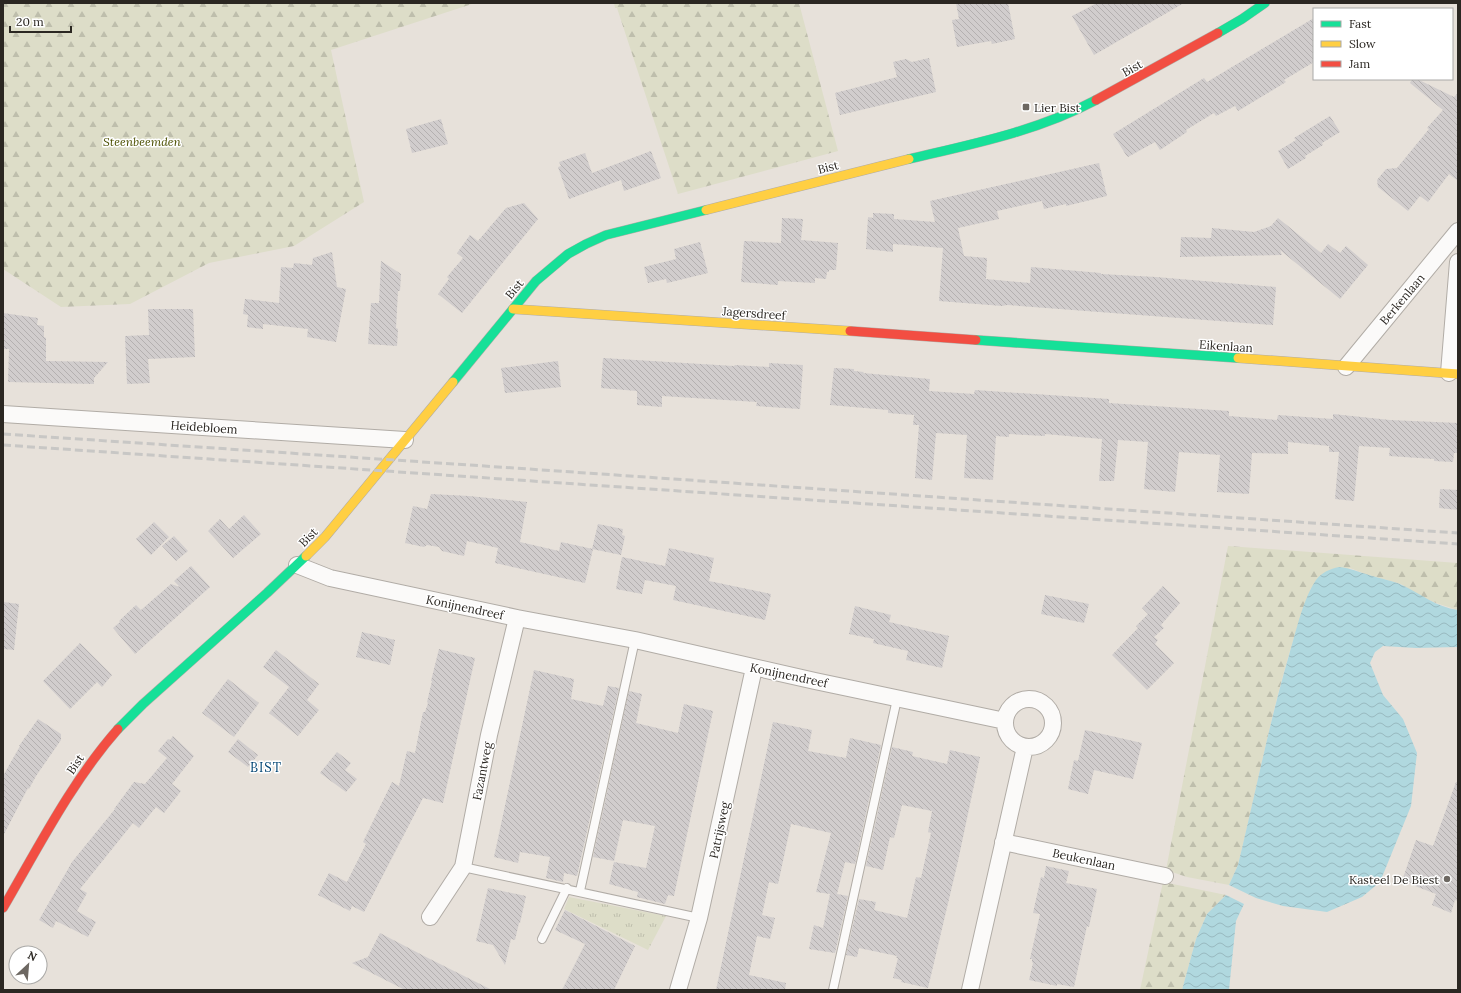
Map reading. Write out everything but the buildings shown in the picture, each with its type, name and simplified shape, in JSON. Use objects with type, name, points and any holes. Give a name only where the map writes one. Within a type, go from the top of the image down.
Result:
[{"type":"street","name":"Bist","points":[[3,908],[78,781],[106,742],[119,727],[297,565],[325,537],[536,281],[554,264],[576,248],[606,235],[1038,126],[1072,113],[1112,93],[1235,23],[1265,3]]},
{"type":"street","name":"Berkenlaan","points":[[1346,367],[1458,230]]},
{"type":"street","points":[[1453,374],[1458,262]]},
{"type":"street","name":"Jagersdreef","points":[[513,309],[993,341]]},
{"type":"street","name":"Eikenlaan","points":[[993,341],[1453,374]]},
{"type":"street","name":"Heidebloem","points":[[3,414],[405,440]]},
{"type":"street","name":"Konijnendreef","points":[[297,565],[330,578],[517,618],[635,640],[897,699]]},
{"type":"street","name":"Fazantweg","points":[[430,917],[462,867],[489,735],[517,618]]},
{"type":"street","name":"Patrijsweg","points":[[678,990],[699,918],[754,668]]},
{"type":"street","points":[[897,699],[1005,721]]},
{"type":"street","points":[[1024,700],[1032,700],[1045,706],[1052,719],[1052,727],[1046,740],[1032,747],[1025,747],[1011,740],[1007,733],[1005,721],[1007,713],[1011,707],[1024,700]]},
{"type":"street","points":[[970,990],[1025,747]]},
{"type":"street","name":"Beukenlaan","points":[[1003,842],[1165,876]]},
{"type":"lane","points":[[580,891],[635,640]]},
{"type":"lane","points":[[833,990],[897,699]]},
{"type":"lane","points":[[462,867],[567,888],[699,918]]},
{"type":"lane","points":[[542,939],[567,888]]},
{"type":"green space","name":"Steenbeemden","points":[[3,3],[475,3],[331,50],[364,202],[294,246],[209,263],[130,304],[61,307],[3,269]]},
{"type":"green space","points":[[614,3],[799,3],[838,151],[678,194],[617,8],[615,8]]},
{"type":"green space","points":[[1228,546],[1458,563],[1458,610],[1436,603],[1416,594],[1401,584],[1368,575],[1350,568],[1311,588],[1288,656],[1270,725],[1238,865],[1229,885],[1187,877],[1166,870]]},
{"type":"green space","points":[[1163,882],[1226,895],[1207,914],[1196,939],[1182,990],[1140,990]]},
{"type":"green space","points":[[569,897],[666,916],[648,950],[564,909]]},
{"type":"water","points":[[1339,567],[1351,569],[1398,583],[1436,603],[1458,610],[1458,647],[1416,648],[1383,646],[1375,652],[1370,663],[1383,695],[1403,719],[1417,753],[1411,806],[1380,882],[1362,897],[1327,912],[1283,906],[1256,898],[1229,885],[1238,865],[1275,707],[1297,626],[1307,596],[1318,577],[1326,571]]},
{"type":"water","points":[[1226,895],[1244,904],[1236,921],[1229,990],[1182,990],[1196,939],[1207,914]]},
{"type":"railway","points":[[3,434],[1458,533]]},
{"type":"railway","points":[[3,445],[1458,544]]},
{"type":"traffic: fast","points":[[1218,33],[1265,3]]},
{"type":"traffic: fast","points":[[909,159],[1005,136],[1074,111],[1096,100]]},
{"type":"traffic: fast","points":[[453,382],[536,281],[568,254],[606,235],[706,210]]},
{"type":"traffic: fast","points":[[976,340],[1238,358]]},
{"type":"traffic: fast","points":[[118,729],[143,704],[306,556]]},
{"type":"traffic: slow","points":[[706,210],[909,159]]},
{"type":"traffic: slow","points":[[513,309],[850,331]]},
{"type":"traffic: slow","points":[[1238,358],[1458,374]]},
{"type":"traffic: slow","points":[[306,556],[325,537],[453,382]]},
{"type":"traffic: jam","points":[[1096,100],[1218,33]]},
{"type":"traffic: jam","points":[[850,331],[976,340]]},
{"type":"traffic: jam","points":[[3,908],[56,816],[86,770],[118,729]]},
{"type":"place","name":"Lier Bist","points":[[1026,107]]},
{"type":"place","name":"Kasteel De Biest","points":[[1447,879]]},
{"type":"district","name":"BIST","points":[[266,767]]}]
